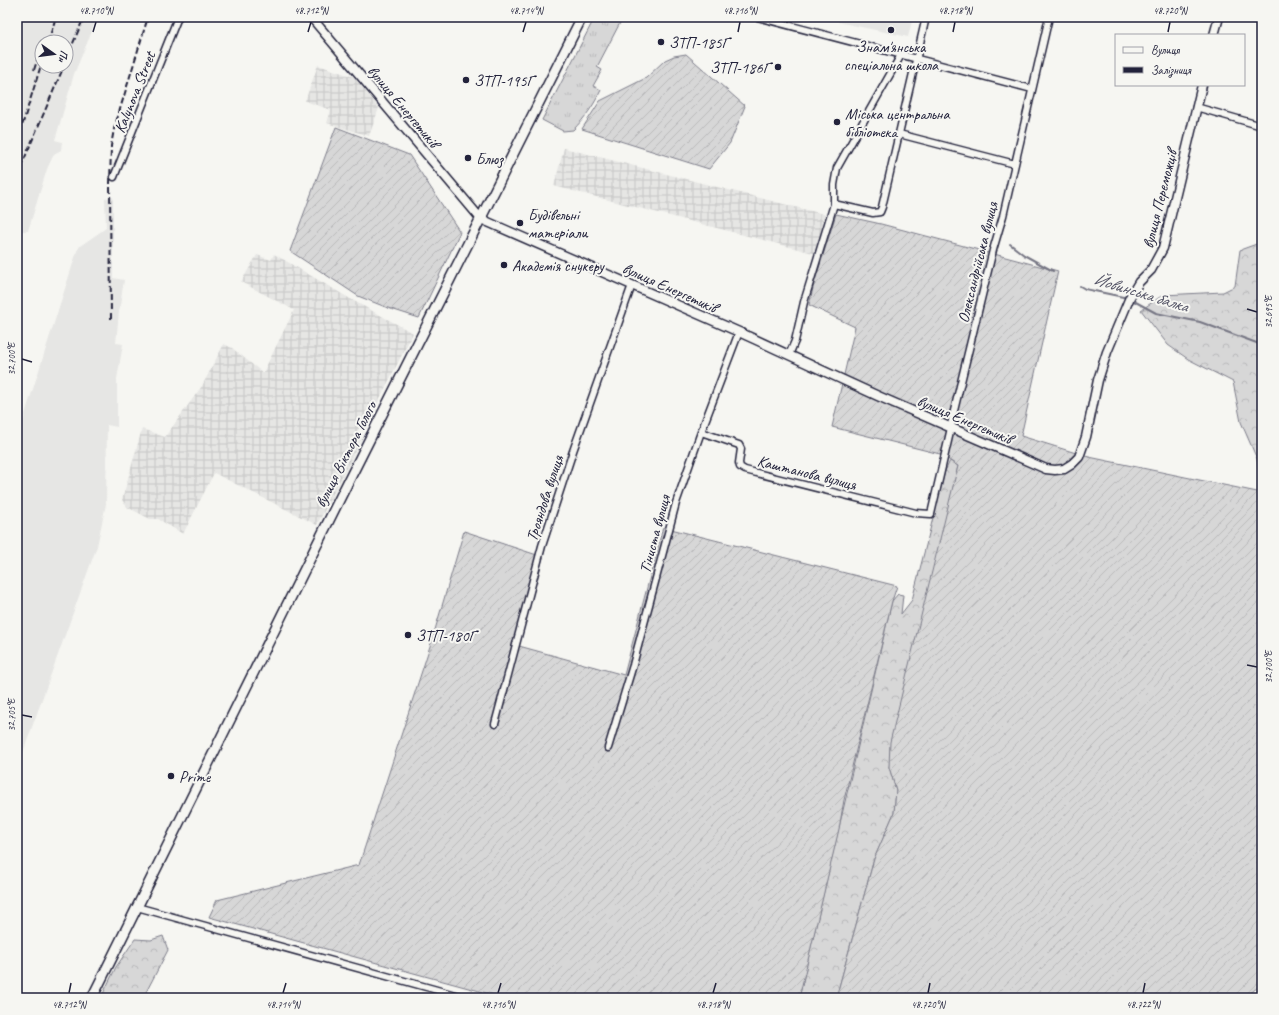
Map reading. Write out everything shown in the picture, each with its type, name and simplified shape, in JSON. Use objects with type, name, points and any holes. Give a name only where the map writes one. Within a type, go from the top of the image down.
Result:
[{"type":"main road","name":"вулиця Віктора Голого","points":[[92,998],[344,490],[582,17]]},
{"type":"street","name":"Kalynova Street","points":[[114,177],[178,17]]},
{"type":"street","name":"вулиця Енергетиків","points":[[311,17],[481,219],[1046,469],[1055,470],[1068,466],[1078,457],[1082,449]]},
{"type":"street","points":[[757,17],[1032,89]]},
{"type":"street","points":[[834,204],[873,213],[880,212],[916,65],[916,58],[926,17]]},
{"type":"street","name":"Олександрійська вулиця","points":[[931,514],[952,428],[952,419],[1015,164],[1049,17]]},
{"type":"street","points":[[1214,34],[1219,17]]},
{"type":"street","points":[[790,355],[795,341],[804,302],[834,204],[834,184],[838,168],[901,54]]},
{"type":"street","name":"вулиця Переможців","points":[[1082,449],[1106,352],[1130,297],[1139,282],[1151,270],[1163,248],[1202,86]]},
{"type":"street","points":[[1196,107],[1262,126]]},
{"type":"street","points":[[899,134],[1015,164]]},
{"type":"street","name":"Трояндова вулиця","points":[[495,724],[542,546],[573,451],[632,286]]},
{"type":"street","name":"Тіниста вулиця","points":[[608,748],[676,503],[739,332]]},
{"type":"street","name":"Каштанова вулиця","points":[[701,432],[738,445],[741,449],[739,463],[740,468],[745,470],[916,513],[931,514]]},
{"type":"street","points":[[137,907],[466,998]]},
{"type":"shaded area","points":[[24,17],[98,17],[74,74],[55,140],[62,142],[61,150],[54,154],[47,169],[28,231],[17,231],[17,39]]},
{"type":"shaded area","name":"Знам'янська спеціальна школа","points":[[839,17],[913,17],[908,37],[838,22]]},
{"type":"shaded area","points":[[318,65],[354,77],[379,108],[369,136],[327,123],[331,110],[305,101]]},
{"type":"shaded area","points":[[564,148],[827,215],[817,254],[554,186]]},
{"type":"shaded area","points":[[113,197],[113,278],[124,280],[116,343],[123,344],[117,379],[117,427],[107,425],[106,504],[97,546],[17,769],[17,439],[77,251],[80,246],[106,228],[105,198]]},
{"type":"shaded area","points":[[274,254],[354,301],[413,333],[369,420],[364,418],[356,435],[362,438],[317,525],[214,473],[183,534],[158,519],[150,519],[127,507],[122,500],[142,429],[165,437],[202,386],[224,344],[232,348],[263,373],[294,310],[241,282],[257,255],[271,260]]},
{"type":"green space","points":[[595,17],[619,17],[622,19],[597,67],[602,70],[593,86],[601,90],[598,96],[585,116],[573,130],[563,131],[542,120]]},
{"type":"green space","points":[[686,54],[745,106],[730,143],[709,169],[582,129],[600,101],[646,78],[665,60],[674,56]]},
{"type":"green space","points":[[336,127],[409,155],[460,232],[419,318],[358,296],[290,251]]},
{"type":"green space","points":[[836,214],[881,224],[1058,271],[1021,436],[1089,457],[1262,493],[1262,984],[1244,998],[836,998],[874,859],[894,813],[896,790],[889,767],[890,742],[958,466],[940,454],[832,427],[855,327],[809,305]]},
{"type":"green space","points":[[1262,242],[1262,493],[1257,459],[1241,422],[1233,382],[1188,359],[1168,345],[1141,310],[1163,295],[1223,292],[1235,286],[1240,250]]},
{"type":"green space","points":[[950,461],[958,466],[889,767],[896,790],[894,813],[874,859],[836,998],[799,998],[892,601],[898,594],[903,595],[901,614],[912,600],[945,471]]},
{"type":"green space","points":[[663,527],[897,586],[892,601],[844,800],[839,829],[799,998],[505,998],[209,917],[217,900],[359,865],[432,640],[464,531],[543,557],[519,646],[624,675]]},
{"type":"green space","points":[[163,936],[168,950],[143,998],[101,998],[116,967],[135,939],[151,940]]},
{"type":"waterway","name":"Йовинська балка","points":[[1010,244],[1024,255],[1053,271]]},
{"type":"waterway","name":"Йовинська балка","points":[[1080,286],[1085,289],[1128,298]]},
{"type":"waterway","name":"Йовинська балка","points":[[1132,300],[1156,313],[1200,322],[1262,345]]},
{"type":"railway","points":[[51,34],[56,17]]},
{"type":"railway","points":[[74,41],[84,17]]},
{"type":"railway","points":[[111,319],[111,146],[114,129],[148,17]]},
{"type":"railway","points":[[17,142],[38,74]]},
{"type":"railway","points":[[17,176],[61,74]]},
{"type":"place","name":"Знам'янська спеціальна школа","points":[[891,30]]},
{"type":"place","name":"ЗТП-185Г","points":[[661,42]]},
{"type":"place","name":"ЗТП-186Г","points":[[778,67]]},
{"type":"place","name":"ЗТП-195Г","points":[[466,80]]},
{"type":"place","name":"Міська центральна бібліотека","points":[[837,122]]},
{"type":"place","name":"Блюз","points":[[468,158]]},
{"type":"place","name":"Будівельні матеріали","points":[[520,223]]},
{"type":"place","name":"Академія снукеру","points":[[504,265]]},
{"type":"place","name":"ЗТП-180Г","points":[[408,635]]},
{"type":"place","name":"Prime","points":[[171,776]]}]
